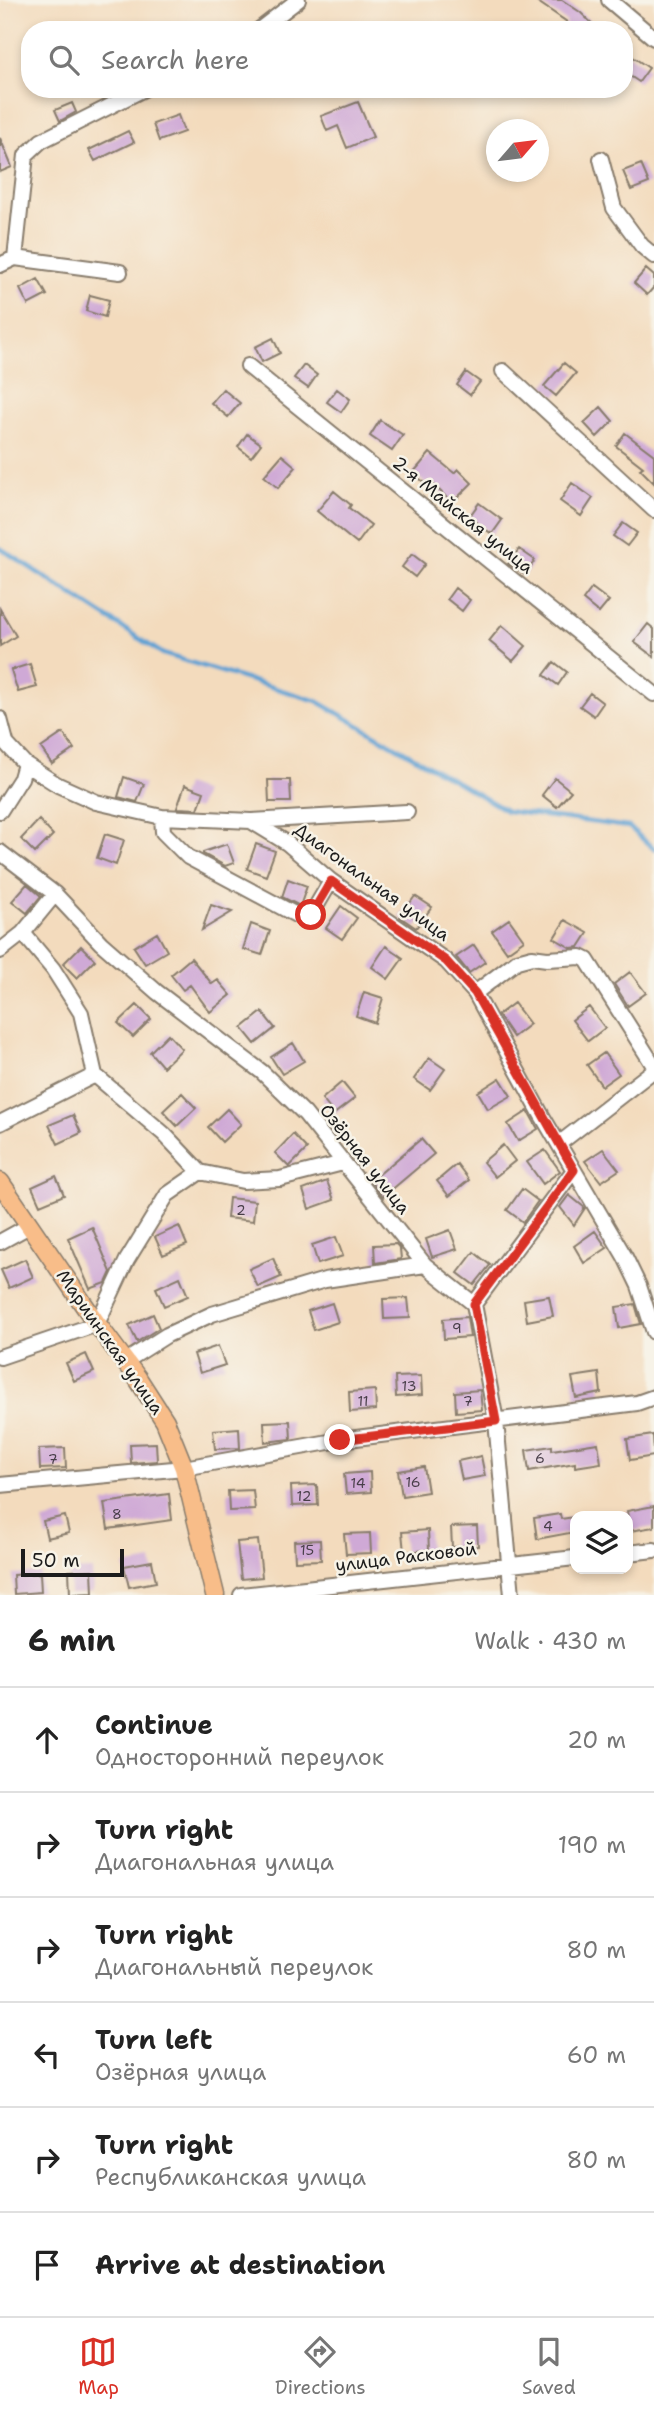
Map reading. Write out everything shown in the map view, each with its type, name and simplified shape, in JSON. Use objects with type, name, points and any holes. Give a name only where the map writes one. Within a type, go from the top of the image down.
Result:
[{"type":"main road","name":"Мариинская улица","points":[[0,1182],[165,1421],[184,1468],[215,1595]]},
{"type":"street","points":[[271,21],[298,0]]},
{"type":"street","points":[[609,0],[654,37]]},
{"type":"street","points":[[15,258],[26,155],[41,141],[127,98]]},
{"type":"street","points":[[601,159],[614,208],[642,246],[654,256]]},
{"type":"street","points":[[0,265],[15,258],[120,272]]},
{"type":"street","name":"2-я Майская улица","points":[[247,366],[654,694]]},
{"type":"street","points":[[503,371],[654,510]]},
{"type":"street","points":[[0,719],[3,739]]},
{"type":"street","name":"Диагональная улица","points":[[3,739],[25,764],[58,785],[96,802],[162,817],[251,821],[287,843],[331,881],[446,961],[475,993],[541,1114],[625,1257],[639,1286],[654,1332]]},
{"type":"street","points":[[0,811],[21,778],[25,764]]},
{"type":"street","points":[[251,821],[407,812]]},
{"type":"street","points":[[162,817],[163,832],[188,857],[298,916],[306,918],[311,915],[331,881]]},
{"type":"street","name":"Озёрная улица","points":[[0,852],[55,894],[101,943],[158,992],[262,1072],[305,1114],[425,1265],[474,1304]]},
{"type":"street","points":[[0,951],[23,933],[55,894]]},
{"type":"street","points":[[23,933],[53,969],[81,1013],[95,1074],[164,1134],[200,1172],[243,1181],[280,1179],[343,1163]]},
{"type":"street","points":[[475,993],[517,961],[532,957],[580,957],[587,960],[654,1068],[560,1143]]},
{"type":"street","points":[[0,1123],[95,1074]]},
{"type":"street","points":[[512,1595],[496,1421],[474,1304],[574,1170]]},
{"type":"street","points":[[0,1357],[97,1324],[127,1260],[154,1214],[167,1195],[200,1172]]},
{"type":"street","points":[[0,1242],[29,1226]]},
{"type":"street","points":[[126,1361],[167,1335],[212,1314],[325,1280],[425,1265]]},
{"type":"street","points":[[0,1485],[184,1468],[340,1440],[637,1403],[654,1398]]},
{"type":"street","points":[[633,1552],[654,1550]]},
{"type":"street","name":"улица Расковой","points":[[241,1595],[570,1558]]},
{"type":"building","points":[[535,0],[562,0],[590,21],[566,21]]},
{"type":"building","points":[[633,57],[649,68],[639,82],[633,78]]},
{"type":"building","points":[[358,102],[373,137],[347,148],[338,126],[327,131],[321,116]]},
{"type":"building","points":[[72,103],[76,112],[60,121],[55,110]]},
{"type":"building","points":[[178,115],[184,132],[159,141],[153,124]]},
{"type":"building","points":[[128,131],[134,142],[95,161],[89,150]]},
{"type":"building","points":[[0,138],[12,167],[0,172]]},
{"type":"building","points":[[641,164],[649,183],[631,190],[623,171]]},
{"type":"building","points":[[646,269],[654,276],[654,287],[647,295],[634,283]]},
{"type":"building","points":[[38,279],[47,295],[28,305],[20,289]]},
{"type":"building","points":[[90,295],[109,300],[105,317],[86,311]]},
{"type":"building","points":[[273,338],[280,353],[262,362],[255,347]]},
{"type":"building","points":[[564,363],[576,373],[556,396],[544,386]]},
{"type":"building","points":[[304,365],[317,375],[308,388],[294,378]]},
{"type":"building","points":[[466,372],[480,382],[470,395],[457,385]]},
{"type":"building","points":[[223,389],[240,403],[228,417],[211,403]]},
{"type":"building","points":[[337,389],[350,399],[341,412],[327,402]]},
{"type":"building","points":[[601,407],[613,421],[597,437],[584,423]]},
{"type":"building","points":[[380,420],[403,435],[392,451],[370,436]]},
{"type":"building","points":[[625,433],[654,455],[654,483],[640,469],[643,467],[616,446]]},
{"type":"building","points":[[247,434],[261,444],[251,457],[238,447]]},
{"type":"building","points":[[430,453],[454,473],[458,469],[472,483],[452,503],[430,481],[427,485],[413,473]]},
{"type":"building","points":[[282,455],[296,467],[278,488],[264,476]]},
{"type":"building","points":[[572,483],[593,498],[581,516],[560,501]]},
{"type":"building","points":[[334,491],[351,505],[349,508],[371,525],[357,544],[317,511]]},
{"type":"building","points":[[479,503],[502,520],[492,534],[469,517]]},
{"type":"building","points":[[623,523],[637,533],[627,546],[613,536]]},
{"type":"building","points":[[519,549],[535,560],[525,575],[508,564]]},
{"type":"building","points":[[412,554],[425,564],[415,577],[402,567]]},
{"type":"building","points":[[455,588],[470,600],[462,611],[447,599]]},
{"type":"building","points":[[592,588],[609,601],[599,613],[583,600]]},
{"type":"building","points":[[0,609],[16,636],[0,646]]},
{"type":"building","points":[[648,624],[654,629],[654,657],[634,642]]},
{"type":"building","points":[[502,625],[526,646],[513,661],[489,641]]},
{"type":"building","points":[[554,662],[567,672],[558,685],[544,675]]},
{"type":"building","points":[[30,664],[37,687],[18,692],[11,670]]},
{"type":"building","points":[[590,693],[603,703],[594,716],[580,706]]},
{"type":"building","points":[[63,733],[74,749],[52,764],[41,748]]},
{"type":"building","points":[[124,777],[144,784],[137,802],[118,797]]},
{"type":"building","points":[[555,778],[571,791],[557,807],[542,795]]},
{"type":"building","points":[[268,780],[290,780],[291,802],[269,802]]},
{"type":"building","points":[[185,785],[204,792],[198,809],[177,808]]},
{"type":"building","points":[[39,820],[53,835],[35,853],[21,839]]},
{"type":"building","points":[[105,834],[124,840],[116,865],[97,858]]},
{"type":"building","points":[[227,844],[234,863],[225,866],[203,854],[203,852]]},
{"type":"building","points":[[256,844],[275,851],[266,876],[247,869]]},
{"type":"building","points":[[288,879],[307,886],[300,906],[282,897]]},
{"type":"building","points":[[27,884],[41,896],[27,913],[12,901]]},
{"type":"building","points":[[415,896],[432,907],[416,928],[400,917]]},
{"type":"building","points":[[211,905],[232,912],[202,930]]},
{"type":"building","points":[[341,906],[357,918],[342,939],[326,928]]},
{"type":"building","points":[[509,919],[524,940],[507,952],[492,931]]},
{"type":"building","points":[[565,920],[588,933],[579,947],[571,948],[554,938]]},
{"type":"building","points":[[251,924],[270,931],[262,955],[243,949]]},
{"type":"building","points":[[157,933],[167,951],[145,964],[134,947]]},
{"type":"building","points":[[474,945],[485,962],[469,973],[456,957]]},
{"type":"building","points":[[81,946],[95,960],[77,978],[63,964]]},
{"type":"building","points":[[386,946],[403,958],[388,979],[372,967]]},
{"type":"building","points":[[191,958],[212,984],[218,980],[231,995],[210,1012],[190,985],[183,990],[171,975]]},
{"type":"building","points":[[630,972],[646,993],[628,1006],[614,984]]},
{"type":"building","points":[[364,992],[383,998],[375,1023],[356,1016]]},
{"type":"building","points":[[514,1003],[530,1024],[513,1037],[498,1015]]},
{"type":"building","points":[[137,1005],[151,1019],[133,1037],[118,1023]]},
{"type":"building","points":[[589,1007],[605,1028],[588,1041],[572,1020]]},
{"type":"building","points":[[262,1012],[275,1028],[255,1044],[242,1028]]},
{"type":"building","points":[[168,1034],[182,1049],[163,1067],[150,1052]]},
{"type":"building","points":[[293,1043],[304,1061],[282,1074],[271,1057]]},
{"type":"building","points":[[604,1053],[619,1074],[602,1086],[587,1065]]},
{"type":"building","points":[[429,1058],[445,1069],[430,1090],[414,1079]]},
{"type":"building","points":[[500,1078],[511,1096],[488,1109],[478,1092]]},
{"type":"building","points":[[342,1082],[355,1098],[334,1114],[322,1099]]},
{"type":"building","points":[[182,1093],[196,1108],[177,1126],[163,1111]]},
{"type":"building","points":[[227,1109],[241,1124],[222,1142],[208,1127]]},
{"type":"building","points":[[528,1111],[538,1129],[518,1141],[508,1124]]},
{"type":"building","points":[[73,1115],[81,1133],[58,1144],[49,1125]]},
{"type":"building","points":[[293,1134],[307,1149],[289,1167],[275,1153]]},
{"type":"building","points":[[421,1139],[434,1154],[383,1197],[371,1181]]},
{"type":"building","points":[[503,1145],[515,1161],[495,1177],[483,1162]]},
{"type":"building","points":[[603,1149],[619,1170],[601,1182],[585,1161]]},
{"type":"building","points":[[545,1150],[560,1171],[543,1184],[527,1162]]},
{"type":"building","points":[[457,1164],[469,1180],[449,1196],[437,1181]]},
{"type":"building","points":[[56,1176],[64,1195],[40,1205],[32,1187]]},
{"type":"building","points":[[327,1181],[334,1200],[309,1209],[303,1190]]},
{"type":"building","points":[[522,1189],[538,1201],[523,1222],[507,1210]]},
{"type":"building","points":[[569,1195],[585,1208],[574,1225],[560,1207]]},
{"type":"building","points":[[229,1198],[255,1201],[253,1221],[227,1218]]},
{"type":"building","points":[[179,1226],[187,1245],[163,1255],[155,1237]]},
{"type":"building","points":[[92,1227],[111,1272],[106,1283],[90,1289],[68,1238]]},
{"type":"building","points":[[450,1230],[457,1249],[432,1257],[426,1239]]},
{"type":"building","points":[[595,1231],[607,1248],[584,1263],[574,1246]]},
{"type":"building","points":[[336,1237],[343,1256],[318,1264],[312,1245]]},
{"type":"building","points":[[396,1244],[400,1249],[401,1259],[375,1263],[374,1245]]},
{"type":"building","points":[[474,1252],[490,1265],[474,1285],[458,1273]]},
{"type":"building","points":[[273,1258],[281,1277],[258,1287],[249,1269]]},
{"type":"building","points":[[25,1259],[33,1277],[9,1288],[1,1270]]},
{"type":"building","points":[[180,1277],[188,1296],[164,1306],[156,1288]]},
{"type":"building","points":[[549,1296],[553,1316],[527,1321],[524,1300]]},
{"type":"building","points":[[408,1298],[410,1318],[384,1319],[383,1299]]},
{"type":"building","points":[[332,1303],[338,1322],[314,1330],[308,1311]]},
{"type":"building","points":[[635,1304],[641,1324],[619,1328],[616,1307]]},
{"type":"building","points":[[153,1314],[159,1328],[137,1342],[129,1325]]},
{"type":"building","points":[[467,1317],[470,1337],[444,1339],[443,1319]]},
{"type":"building","points":[[218,1346],[225,1365],[200,1373],[194,1354]]},
{"type":"building","points":[[86,1354],[94,1372],[74,1381],[66,1363]]},
{"type":"building","points":[[599,1373],[601,1393],[576,1398],[572,1377]]},
{"type":"building","points":[[421,1376],[422,1395],[396,1397],[395,1377]]},
{"type":"building","points":[[375,1390],[376,1410],[350,1412],[349,1392]]},
{"type":"building","points":[[480,1390],[482,1410],[456,1412],[455,1392]]},
{"type":"building","points":[[290,1421],[291,1439],[265,1442],[264,1422]]},
{"type":"building","points":[[239,1428],[240,1448],[215,1449],[213,1430]]},
{"type":"building","points":[[653,1435],[654,1456],[630,1460],[627,1439]]},
{"type":"building","points":[[156,1443],[157,1461],[131,1463],[130,1444]]},
{"type":"building","points":[[598,1443],[601,1463],[575,1467],[575,1463],[529,1471],[526,1450],[552,1446],[552,1450]]},
{"type":"building","points":[[65,1448],[66,1468],[40,1469],[39,1449]]},
{"type":"building","points":[[481,1456],[485,1476],[462,1480],[458,1461]]},
{"type":"building","points":[[424,1467],[428,1492],[402,1496],[398,1471]]},
{"type":"building","points":[[370,1472],[371,1492],[346,1494],[344,1474]]},
{"type":"building","points":[[317,1485],[318,1505],[292,1506],[291,1486]]},
{"type":"building","points":[[253,1490],[255,1510],[229,1511],[228,1491]]},
{"type":"building","points":[[169,1494],[172,1520],[108,1529],[104,1503]]},
{"type":"building","points":[[654,1506],[654,1527],[633,1530],[633,1511],[627,1511]]},
{"type":"building","points":[[560,1514],[561,1519],[570,1518],[570,1533],[537,1539],[534,1518]]},
{"type":"building","points":[[65,1516],[69,1533],[47,1538],[43,1521]]},
{"type":"building","points":[[477,1526],[478,1546],[452,1547],[451,1527]]},
{"type":"building","points":[[428,1530],[429,1550],[404,1552],[402,1532]]},
{"type":"building","points":[[370,1533],[371,1553],[346,1554],[344,1534]]},
{"type":"building","points":[[258,1540],[262,1577],[241,1579],[237,1542]]},
{"type":"building","points":[[320,1540],[321,1560],[295,1561],[294,1541]]},
{"type":"building","points":[[152,1561],[156,1582],[129,1587],[124,1566]]},
{"type":"building","points":[[92,1570],[93,1593],[70,1594],[69,1571]]},
{"type":"building","points":[[40,1573],[41,1592],[14,1594],[13,1575]]},
{"type":"waterway","points":[[0,548],[163,654],[317,701],[507,811],[629,827],[654,849]]},
{"type":"route","points":[[311,915],[331,881],[446,961],[475,993],[574,1170],[474,1304],[496,1421],[340,1440]]}]
